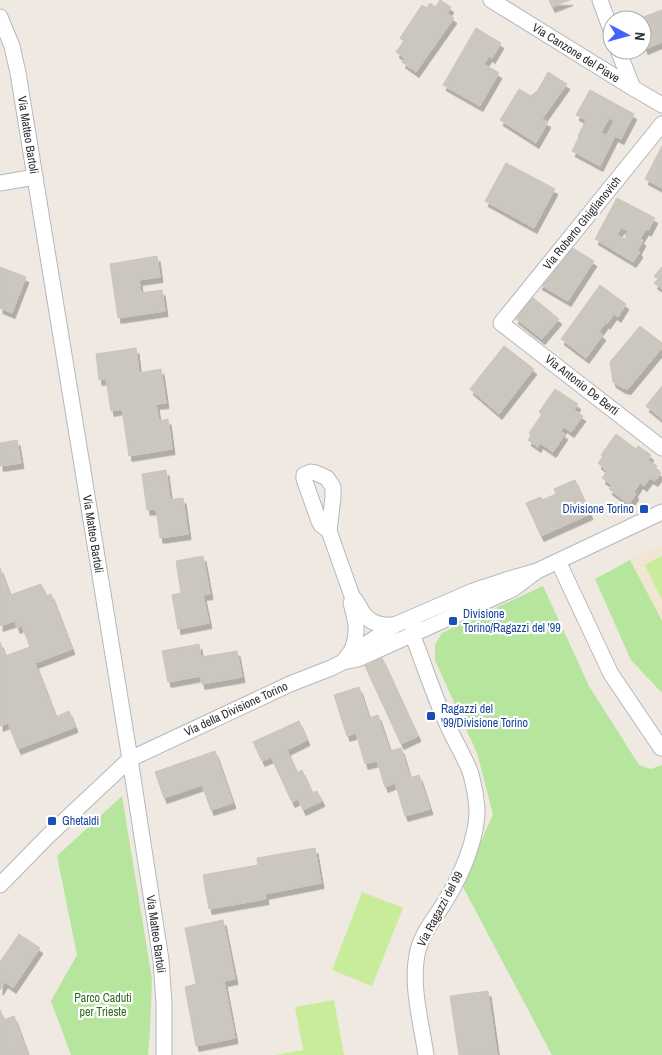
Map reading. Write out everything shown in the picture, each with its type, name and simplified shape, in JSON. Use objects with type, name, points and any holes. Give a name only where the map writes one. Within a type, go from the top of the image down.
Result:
[{"type":"street","name":"Via Canzone del Piave","points":[[491,0],[662,105]]},
{"type":"street","name":"Via Matteo Bartoli","points":[[0,17],[15,59],[130,759],[162,968],[165,1021],[164,1055]]},
{"type":"street","points":[[622,60],[633,88]]},
{"type":"street","name":"Via Roberto Ghiglianovich","points":[[501,323],[662,124]]},
{"type":"street","points":[[0,183],[35,177]]},
{"type":"street","name":"Via Antonio De Berti","points":[[501,323],[662,448]]},
{"type":"street","name":"Via della Divisione Torino","points":[[0,885],[49,835],[130,759],[290,684],[331,668],[397,624],[482,588],[537,571],[662,512]]},
{"type":"street","points":[[329,531],[352,596],[351,601],[356,620],[355,642],[348,656]]},
{"type":"street","points":[[558,561],[611,674],[661,748]]},
{"type":"street","name":"Via della Divisione Torino","points":[[348,656],[358,659],[414,634],[513,589],[537,571]]},
{"type":"street","points":[[414,634],[415,625],[470,597],[482,588]]},
{"type":"street","points":[[352,596],[357,600],[363,614],[370,620],[385,626],[397,624]]},
{"type":"street","name":"Via Ragazzi del 99","points":[[414,634],[430,683],[470,772],[475,788],[477,808],[476,827],[472,842],[457,880],[424,935],[416,959],[416,990],[426,1055]]},
{"type":"shaded area","points":[[662,545],[662,621],[630,560]]},
{"type":"green space","points":[[662,556],[662,600],[645,565]]},
{"type":"green space","points":[[630,560],[662,621],[662,693],[631,660],[595,579]]},
{"type":"green space","points":[[543,586],[589,686],[639,765],[651,769],[662,765],[662,1055],[552,1055],[462,885],[493,814],[477,753],[435,660],[435,645],[442,633]]},
{"type":"green space","name":"Parco Caduti per Trieste","points":[[122,796],[152,979],[148,1055],[71,1055],[51,1001],[77,955],[57,856]]},
{"type":"green space","points":[[362,892],[403,908],[372,986],[332,970]]},
{"type":"green space","points":[[334,1000],[344,1055],[276,1055],[303,1050],[295,1007]]},
{"type":"building","points":[[440,0],[451,7],[447,13],[454,18],[416,72],[402,62],[405,59],[396,52],[404,41],[400,38],[422,5],[427,8],[430,3],[435,7]]},
{"type":"building","points":[[549,0],[570,0],[552,7]]},
{"type":"building","points":[[662,10],[662,42],[652,46],[652,14]]},
{"type":"building","points":[[476,28],[501,43],[492,58],[489,56],[484,64],[499,73],[480,106],[443,85]]},
{"type":"building","points":[[548,72],[567,84],[542,119],[548,122],[536,143],[500,120],[519,89],[531,96],[538,90]]},
{"type":"building","points":[[590,90],[634,114],[621,139],[615,136],[600,166],[572,151],[586,120],[576,115]],"holes":[[[609,118],[614,121],[607,136],[601,133]]]},
{"type":"building","points":[[662,146],[662,188],[645,179]]},
{"type":"building","points":[[506,163],[555,189],[534,228],[485,201]]},
{"type":"building","points":[[617,198],[655,218],[648,231],[646,229],[640,239],[643,240],[638,250],[640,252],[633,262],[595,239]],"holes":[[[621,228],[628,231],[625,239],[617,235]]]},
{"type":"building","points":[[568,245],[594,261],[568,301],[539,284]]},
{"type":"building","points":[[157,256],[160,277],[139,280],[141,293],[162,290],[165,311],[118,318],[110,264]]},
{"type":"building","points":[[0,267],[26,277],[12,313],[0,308]]},
{"type":"building","points":[[662,267],[662,289],[654,283],[658,279],[654,276]]},
{"type":"building","points":[[600,285],[626,304],[618,317],[614,314],[607,324],[606,322],[599,332],[603,335],[586,358],[561,339]]},
{"type":"building","points":[[532,297],[559,319],[542,339],[515,318]]},
{"type":"building","points":[[640,326],[662,343],[662,348],[628,389],[623,388],[613,382],[610,362]]},
{"type":"building","points":[[504,346],[534,369],[499,414],[470,389]]},
{"type":"building","points":[[136,348],[139,373],[161,369],[166,403],[156,404],[159,421],[168,419],[172,449],[129,456],[122,409],[111,411],[106,379],[99,380],[96,354]]},
{"type":"building","points":[[662,386],[662,419],[646,406]]},
{"type":"building","points":[[555,389],[578,404],[574,410],[583,416],[571,432],[564,427],[561,432],[565,434],[553,452],[540,443],[538,447],[528,440],[531,435],[529,433],[542,414],[539,412]]},
{"type":"building","points":[[616,434],[636,449],[638,446],[651,455],[648,460],[657,466],[655,469],[661,473],[655,481],[650,478],[644,486],[640,483],[634,492],[636,494],[629,504],[609,489],[612,485],[602,478],[607,471],[598,463],[603,456],[601,455]]},
{"type":"building","points":[[17,440],[21,463],[0,466],[0,443]]},
{"type":"building","points":[[166,470],[170,500],[183,498],[188,534],[160,538],[156,509],[147,510],[142,474]]},
{"type":"building","points":[[575,480],[590,514],[541,536],[526,503],[541,497],[542,500],[556,494],[554,489]]},
{"type":"building","points":[[203,556],[210,594],[203,595],[209,623],[178,629],[172,595],[181,593],[176,561]]},
{"type":"building","points":[[0,568],[10,595],[41,584],[46,596],[51,594],[72,649],[35,663],[56,717],[69,711],[75,727],[18,749],[8,723],[0,726],[0,642],[5,656],[30,647],[22,626],[17,628],[15,621],[0,626]]},
{"type":"building","points":[[199,644],[201,657],[237,651],[242,677],[202,684],[200,676],[168,682],[162,651]]},
{"type":"building","points":[[382,658],[418,736],[401,744],[365,666]]},
{"type":"building","points":[[359,687],[369,718],[378,715],[390,751],[401,748],[410,778],[419,775],[430,809],[405,816],[395,783],[385,787],[377,761],[365,764],[356,733],[347,736],[334,695]]},
{"type":"building","points":[[299,721],[307,740],[287,750],[297,773],[302,770],[312,793],[317,791],[322,801],[303,810],[298,799],[292,802],[271,757],[262,761],[253,742]]},
{"type":"building","points":[[215,751],[233,803],[211,810],[202,785],[164,798],[155,772]]},
{"type":"building","points":[[315,848],[321,883],[265,894],[266,899],[209,909],[203,875],[258,865],[257,858]]},
{"type":"building","points":[[223,920],[235,979],[224,981],[235,1038],[196,1046],[185,987],[196,984],[185,928]]},
{"type":"building","points":[[19,934],[40,948],[13,988],[5,982],[0,990],[0,962]]},
{"type":"building","points":[[488,991],[497,1055],[459,1055],[450,996]]},
{"type":"building","points":[[0,1010],[4,1020],[14,1016],[28,1055],[0,1055]]},
{"type":"place","name":"Divisione Torino","points":[[644,509]]},
{"type":"place","name":"Divisione Torino/Ragazzi del '99","points":[[453,621]]},
{"type":"place","name":"Ragazzi del '99/Divisione Torino","points":[[431,716]]},
{"type":"place","name":"Ghetaldi","points":[[52,821]]}]
